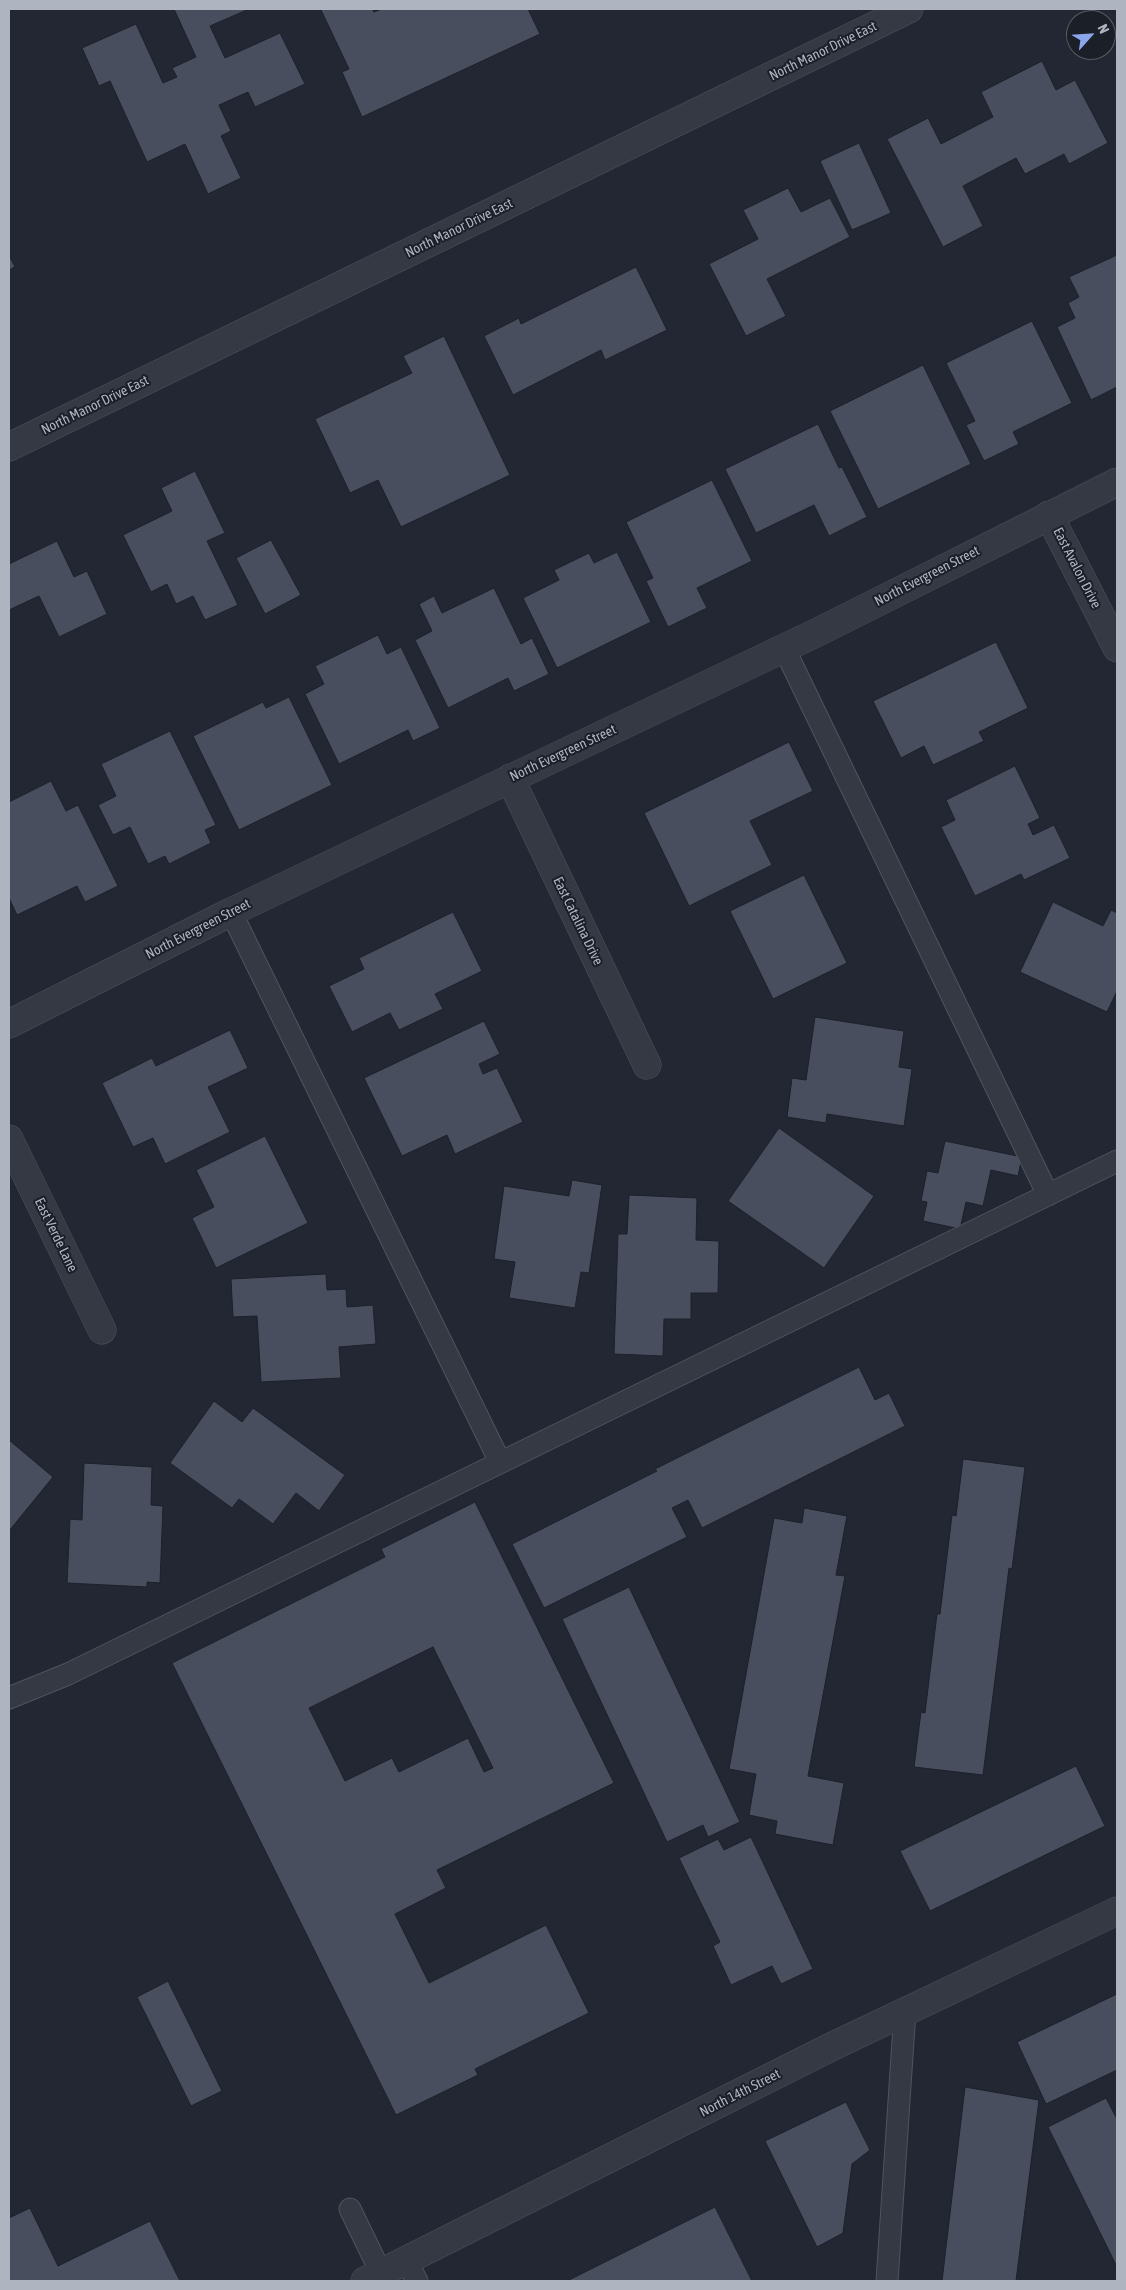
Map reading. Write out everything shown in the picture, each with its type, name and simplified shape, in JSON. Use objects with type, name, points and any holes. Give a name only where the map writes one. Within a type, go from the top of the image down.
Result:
[{"type":"street","name":"North Manor Drive East","points":[[9,447],[909,9]]},
{"type":"street","name":"North Evergreen Street","points":[[9,1024],[231,912],[784,648],[1117,482]]},
{"type":"street","name":"East Avalon Drive","points":[[1049,515],[1117,648]]},
{"type":"street","name":"East Catalina Drive","points":[[510,778],[647,1065]]},
{"type":"street","name":"East Verde Lane","points":[[9,1139],[102,1330]]},
{"type":"street","name":"North 14th Street","points":[[373,2277],[411,2271],[905,2011],[1117,1911]]},
{"type":"lane","points":[[784,648],[1048,1196]]},
{"type":"lane","points":[[231,912],[500,1462]]},
{"type":"lane","points":[[9,1698],[77,1669],[1117,1161]]},
{"type":"lane","points":[[887,2281],[905,2011]]},
{"type":"lane","points":[[350,2209],[373,2277]]},
{"type":"building","points":[[174,9],[249,9],[210,26],[225,58],[280,33],[305,84],[255,107],[248,92],[219,105],[231,131],[221,136],[241,178],[208,194],[185,144],[147,162],[110,81],[99,86],[82,48],[136,24],[163,83],[177,77],[172,68],[196,57]]},
{"type":"building","points":[[372,9],[374,12],[382,9],[528,9],[540,34],[362,117],[342,72],[349,69],[321,10]]},
{"type":"building","points":[[1042,61],[1056,90],[1075,80],[1108,143],[1069,164],[1064,154],[1025,174],[1016,158],[963,186],[983,226],[943,247],[887,139],[928,118],[941,144],[993,117],[981,92]]},
{"type":"building","points":[[859,143],[891,213],[852,230],[820,161]]},
{"type":"building","points":[[788,188],[801,212],[830,198],[850,237],[767,279],[786,316],[746,336],[709,264],[758,239],[743,210]]},
{"type":"building","points":[[9,255],[15,267],[9,270]]},
{"type":"building","points":[[1117,255],[1117,387],[1091,400],[1057,327],[1075,318],[1068,303],[1079,297],[1069,277]]},
{"type":"building","points":[[636,267],[667,330],[605,360],[601,350],[513,395],[484,336],[519,318],[521,324]]},
{"type":"building","points":[[1032,321],[1072,403],[1013,432],[1019,444],[984,461],[966,425],[975,421],[946,363]]},
{"type":"building","points":[[444,336],[510,475],[401,527],[378,480],[350,493],[315,419],[412,373],[403,356]]},
{"type":"building","points":[[923,365],[971,464],[878,509],[830,411]]},
{"type":"building","points":[[818,424],[839,468],[842,467],[867,517],[829,536],[814,505],[756,533],[725,469]]},
{"type":"building","points":[[195,471],[225,533],[207,541],[238,605],[205,620],[193,596],[176,604],[167,584],[151,592],[123,535],[172,511],[161,488]]},
{"type":"building","points":[[712,480],[752,561],[697,588],[707,608],[668,627],[646,581],[653,578],[626,522]]},
{"type":"building","points":[[271,540],[301,595],[265,614],[236,558]]},
{"type":"building","points":[[57,541],[74,577],[87,571],[107,614],[59,637],[39,596],[9,610],[9,564]]},
{"type":"building","points":[[617,552],[651,622],[557,668],[523,598],[559,580],[554,570],[589,553],[594,563]]},
{"type":"building","points":[[494,588],[521,644],[532,638],[549,674],[514,691],[508,678],[448,708],[415,640],[432,631],[419,604],[434,596],[442,613]]},
{"type":"building","points":[[378,635],[387,654],[401,647],[440,728],[413,741],[408,730],[339,764],[305,694],[324,684],[315,666]]},
{"type":"building","points":[[996,642],[1028,708],[979,732],[984,741],[933,765],[924,746],[901,758],[873,701]]},
{"type":"building","points":[[289,697],[332,785],[239,830],[193,736],[263,702],[266,708]]},
{"type":"building","points":[[170,731],[216,825],[205,830],[211,843],[169,864],[165,856],[148,864],[130,827],[113,835],[98,805],[116,796],[101,764]]},
{"type":"building","points":[[789,742],[813,791],[750,821],[772,865],[689,906],[644,813]]},
{"type":"building","points":[[1015,766],[1040,818],[1028,824],[1033,835],[1054,825],[1070,858],[1024,880],[1021,874],[975,896],[941,827],[955,820],[946,800]]},
{"type":"building","points":[[51,781],[66,811],[78,805],[118,886],[85,902],[77,886],[17,915],[9,898],[9,802]]},
{"type":"building","points":[[804,875],[847,963],[773,999],[730,911]]},
{"type":"building","points":[[1053,902],[1103,926],[1111,910],[1117,913],[1117,991],[1107,1012],[1020,972]]},
{"type":"building","points":[[453,912],[482,971],[435,994],[443,1009],[399,1030],[390,1013],[352,1032],[329,986],[364,969],[359,958]]},
{"type":"building","points":[[815,1017],[904,1031],[899,1067],[912,1069],[904,1126],[827,1114],[826,1123],[787,1117],[792,1078],[806,1080]]},
{"type":"building","points":[[484,1021],[500,1054],[479,1064],[483,1074],[497,1068],[523,1122],[455,1154],[447,1135],[402,1156],[364,1078]]},
{"type":"building","points":[[230,1030],[248,1068],[208,1087],[230,1132],[165,1164],[153,1138],[133,1147],[102,1083],[152,1058],[156,1066]]},
{"type":"building","points":[[779,1128],[874,1196],[824,1268],[728,1201]]},
{"type":"building","points":[[265,1136],[308,1223],[216,1268],[192,1218],[214,1207],[196,1170]]},
{"type":"building","points":[[945,1141],[1022,1157],[1018,1176],[991,1170],[983,1206],[966,1202],[960,1229],[923,1221],[927,1202],[921,1201],[927,1171],[938,1173]]},
{"type":"building","points":[[572,1180],[602,1185],[589,1273],[581,1272],[575,1308],[509,1298],[515,1262],[494,1259],[504,1186],[569,1196]]},
{"type":"building","points":[[629,1195],[697,1198],[696,1240],[719,1241],[718,1293],[691,1293],[691,1319],[664,1319],[663,1356],[614,1354],[618,1234],[627,1234]]},
{"type":"building","points":[[326,1274],[327,1290],[346,1289],[347,1307],[373,1305],[376,1344],[339,1347],[341,1378],[261,1382],[257,1316],[233,1317],[231,1279]]},
{"type":"building","points":[[859,1367],[875,1400],[889,1393],[905,1426],[702,1528],[688,1500],[672,1508],[687,1537],[544,1608],[512,1544],[657,1471],[655,1469]]},
{"type":"building","points":[[214,1401],[242,1422],[253,1408],[345,1475],[319,1511],[296,1493],[273,1524],[239,1499],[232,1508],[170,1463]]},
{"type":"building","points":[[9,1440],[53,1477],[9,1531]]},
{"type":"building","points":[[963,1459],[1025,1467],[1012,1569],[1009,1568],[983,1775],[914,1767],[921,1712],[925,1713],[937,1614],[940,1614],[952,1515],[956,1516]]},
{"type":"building","points":[[84,1463],[152,1467],[151,1505],[163,1506],[160,1583],[147,1582],[147,1587],[67,1583],[70,1519],[82,1520]]},
{"type":"building","points":[[475,1502],[614,1783],[437,1870],[446,1888],[395,1914],[429,1983],[546,1925],[589,2013],[475,2069],[478,2075],[396,2115],[172,1663],[385,1557],[381,1549]],"holes":[[[433,1647],[493,1768],[484,1772],[468,1738],[399,1772],[392,1758],[345,1781],[309,1708]]]},
{"type":"building","points":[[804,1508],[847,1516],[836,1575],[845,1576],[808,1776],[844,1783],[833,1845],[775,1834],[777,1821],[749,1815],[756,1774],[729,1769],[774,1518],[802,1523]]},
{"type":"building","points":[[629,1587],[740,1822],[708,1837],[703,1825],[667,1842],[562,1619]]},
{"type":"building","points":[[1076,1766],[1105,1826],[930,1911],[900,1851]]},
{"type":"building","points":[[751,1837],[813,1969],[781,1984],[772,1966],[731,1985],[713,1946],[720,1942],[679,1858],[718,1839],[724,1850]]},
{"type":"building","points":[[168,1981],[222,2091],[191,2106],[137,1997]]},
{"type":"building","points":[[1117,1994],[1117,2070],[1046,2104],[1017,2042]]},
{"type":"building","points":[[965,2087],[1039,2100],[1016,2281],[942,2281]]},
{"type":"building","points":[[1106,2098],[1117,2119],[1117,2267],[1048,2127]]},
{"type":"building","points":[[846,2102],[870,2150],[852,2164],[843,2233],[817,2247],[765,2141]]},
{"type":"building","points":[[715,2207],[752,2281],[567,2281]]},
{"type":"building","points":[[30,2208],[58,2266],[150,2221],[180,2281],[9,2281],[9,2218]]}]
